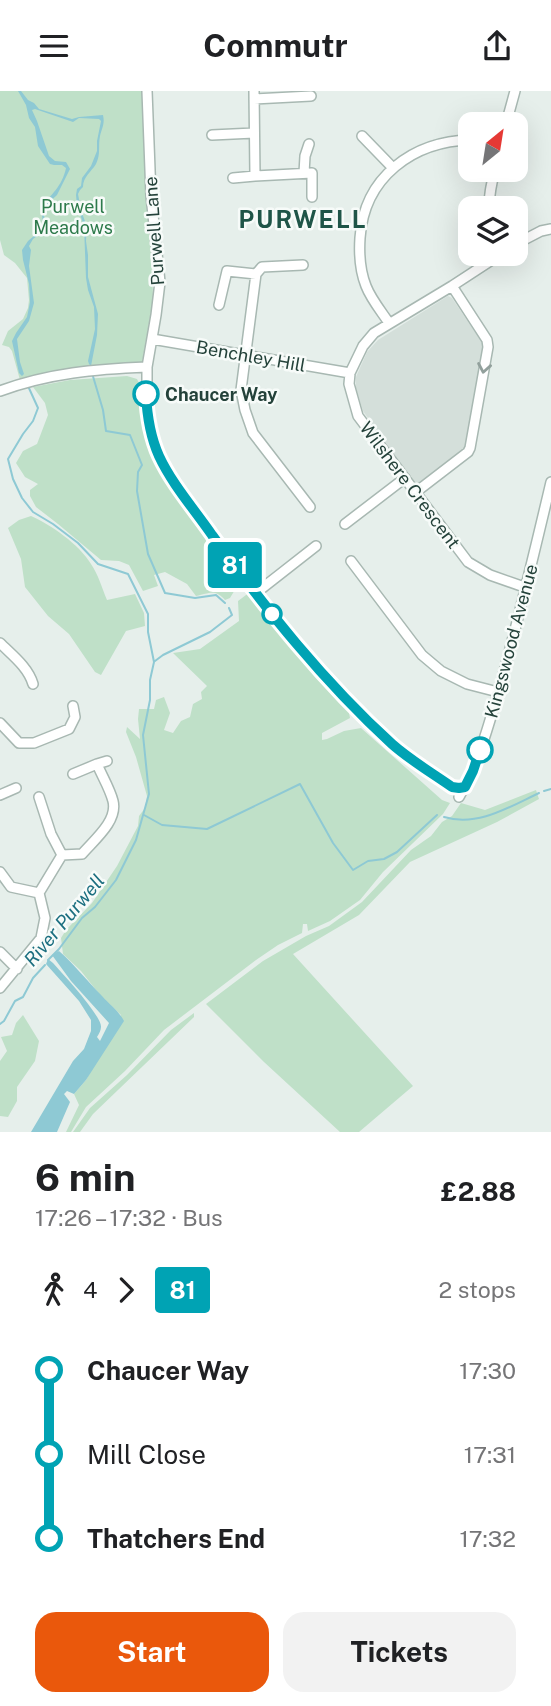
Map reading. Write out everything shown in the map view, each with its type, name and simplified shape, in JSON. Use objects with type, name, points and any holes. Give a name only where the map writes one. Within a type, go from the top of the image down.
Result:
[{"type":"street","name":"Purwell Lane","points":[[147,91],[151,196],[160,282],[146,387],[149,425],[159,457],[186,498],[296,645],[346,699],[403,754],[452,787],[465,787]]},
{"type":"street","points":[[509,112],[515,91]]},
{"type":"street","points":[[255,176],[254,95],[311,96]]},
{"type":"street","points":[[212,135],[254,133]]},
{"type":"street","points":[[362,136],[393,168]]},
{"type":"street","points":[[389,323],[365,285],[360,265],[361,224],[367,204],[378,185],[407,157],[421,150],[458,141]]},
{"type":"street","points":[[304,173],[309,144]]},
{"type":"street","points":[[233,178],[312,173],[312,197]]},
{"type":"street","points":[[528,236],[551,229]]},
{"type":"street","points":[[303,265],[262,267],[256,274],[242,390],[253,433],[310,507]]},
{"type":"street","points":[[350,373],[368,338],[483,266]]},
{"type":"street","points":[[219,305],[228,271],[256,274]]},
{"type":"street","points":[[416,492],[470,448],[488,347],[487,341],[452,286]]},
{"type":"street","name":"Benchley Hill","points":[[152,339],[350,373]]},
{"type":"street","points":[[0,391],[26,381],[90,370],[147,367]]},
{"type":"street","name":"Wilshere Crescent","points":[[350,373],[349,384],[358,416],[468,562],[491,575],[527,588]]},
{"type":"street","points":[[345,524],[405,478]]},
{"type":"street","name":"Kingswood Avenue","points":[[459,797],[473,771],[498,692],[527,588],[551,482]]},
{"type":"street","points":[[256,593],[316,546]]},
{"type":"street","points":[[351,561],[422,655],[441,671],[467,684],[498,692]]},
{"type":"street","points":[[0,643],[23,665],[33,684]]},
{"type":"street","points":[[0,723],[19,743],[34,743],[69,729],[75,717],[73,706]]},
{"type":"street","points":[[73,773],[107,761]]},
{"type":"street","points":[[61,855],[82,853],[110,821],[114,810],[113,799],[97,764]]},
{"type":"street","points":[[0,795],[16,788]]},
{"type":"street","points":[[39,797],[61,855]]},
{"type":"street","points":[[0,988],[41,939],[45,918],[39,893],[61,855]]},
{"type":"street","points":[[0,872],[11,887],[39,893]]},
{"type":"street","points":[[0,952],[17,969]]},
{"type":"shaded area","points":[[448,296],[452,298],[484,348],[466,448],[419,483],[414,482],[363,411],[356,388],[356,377],[367,352],[378,340]]},
{"type":"green space","name":"Purwell Meadows","points":[[0,91],[143,91],[146,204],[152,251],[153,300],[142,363],[70,369],[20,380],[12,351],[2,345],[8,331],[23,319],[29,300],[27,278],[15,263],[4,255],[0,240]]},
{"type":"green space","points":[[127,376],[137,379],[140,385],[145,438],[156,466],[190,518],[231,569],[236,588],[230,598],[225,600],[212,593],[196,596],[187,584],[165,572],[154,575],[158,586],[143,591],[129,565],[119,561],[101,560],[36,507],[30,496],[30,490],[38,484],[25,477],[16,463],[23,451],[37,444],[48,415],[45,403],[33,387],[70,380]]},
{"type":"green space","points":[[31,516],[56,530],[79,549],[98,577],[107,600],[135,594],[144,613],[145,626],[126,631],[101,675],[95,672],[69,634],[48,616],[25,587],[21,559],[8,528]]},
{"type":"green space","points":[[250,592],[297,651],[348,708],[350,718],[322,733],[322,740],[344,731],[361,728],[442,800],[450,803],[443,814],[383,872],[360,900],[330,921],[308,931],[307,924],[303,924],[302,933],[256,960],[164,1030],[86,1107],[71,1132],[66,1132],[79,1105],[74,1094],[86,1080],[121,1015],[63,954],[61,938],[92,903],[117,866],[145,808],[147,796],[126,732],[127,727],[140,739],[139,709],[154,709],[156,700],[164,697],[170,713],[164,730],[173,733],[181,721],[190,717],[193,704],[202,699],[201,692],[207,686],[173,653],[200,649],[239,621],[238,601]]},
{"type":"green space","points":[[536,790],[539,799],[497,822],[410,862],[359,915],[293,954],[413,1086],[359,1132],[340,1132],[206,1004],[263,961],[329,926],[362,902],[411,850],[452,816],[461,803],[485,810]]},
{"type":"green space","points":[[194,1013],[194,1017],[93,1114],[80,1132],[73,1132],[90,1108],[171,1030]]},
{"type":"green space","points":[[23,1015],[39,1041],[35,1061],[17,1087],[17,1101],[8,1117],[0,1116],[0,1061],[7,1051],[1,1037],[12,1035],[16,1023]]},
{"type":"water","points":[[18,91],[39,109],[72,119],[79,117],[103,115],[104,121],[98,160],[78,194],[87,227],[88,277],[98,314],[91,366],[88,361],[95,329],[94,307],[86,278],[84,226],[76,195],[97,151],[101,121],[79,118],[73,122],[32,110],[49,156],[55,161],[66,162],[70,169],[57,195],[44,207],[44,231],[33,239],[29,246],[34,303],[29,321],[17,339],[24,374],[22,376],[12,341],[27,317],[30,302],[22,250],[41,230],[41,208],[59,185],[66,168],[50,164],[38,146],[35,127]]},
{"type":"water","points":[[59,951],[124,1021],[86,1080],[74,1094],[67,1091],[64,1094],[70,1102],[57,1132],[31,1132],[73,1061],[84,1049],[91,1031],[91,1020],[79,1001],[46,964],[48,959],[95,1014],[101,1027],[97,1037],[100,1041],[109,1023],[71,981],[52,955]]},
{"type":"waterway","name":"River Purwell","points":[[92,373],[106,431],[130,435],[142,465],[138,472],[137,491],[148,554],[165,593],[195,598],[216,595],[225,603]]},
{"type":"waterway","name":"River Purwell","points":[[28,386],[38,408],[33,421],[8,459],[13,479],[22,498],[33,512],[78,543],[98,564],[128,574],[148,614],[148,632],[154,662],[143,735],[149,794],[136,840],[116,880],[48,960]]},
{"type":"waterway","name":"River Purwell","points":[[155,661],[210,632],[232,615],[229,608]]},
{"type":"waterway","points":[[144,815],[162,825],[207,829],[300,784],[333,843],[353,870],[368,861],[384,859],[397,852],[437,815]]},
{"type":"waterway","points":[[544,791],[551,789]]},
{"type":"waterway","points":[[444,817],[469,819],[493,814],[539,793]]},
{"type":"waterway","name":"River Purwell","points":[[0,1024],[45,965]]},
{"type":"bus line","name":"81","points":[[146,394],[149,425],[159,457],[167,471],[296,645],[346,699],[403,754],[452,787],[465,787],[480,750]]},
{"type":"place","name":"Chaucer Way","points":[[146,394]]},
{"type":"district","name":"PURWELL","points":[[303,219]]}]
